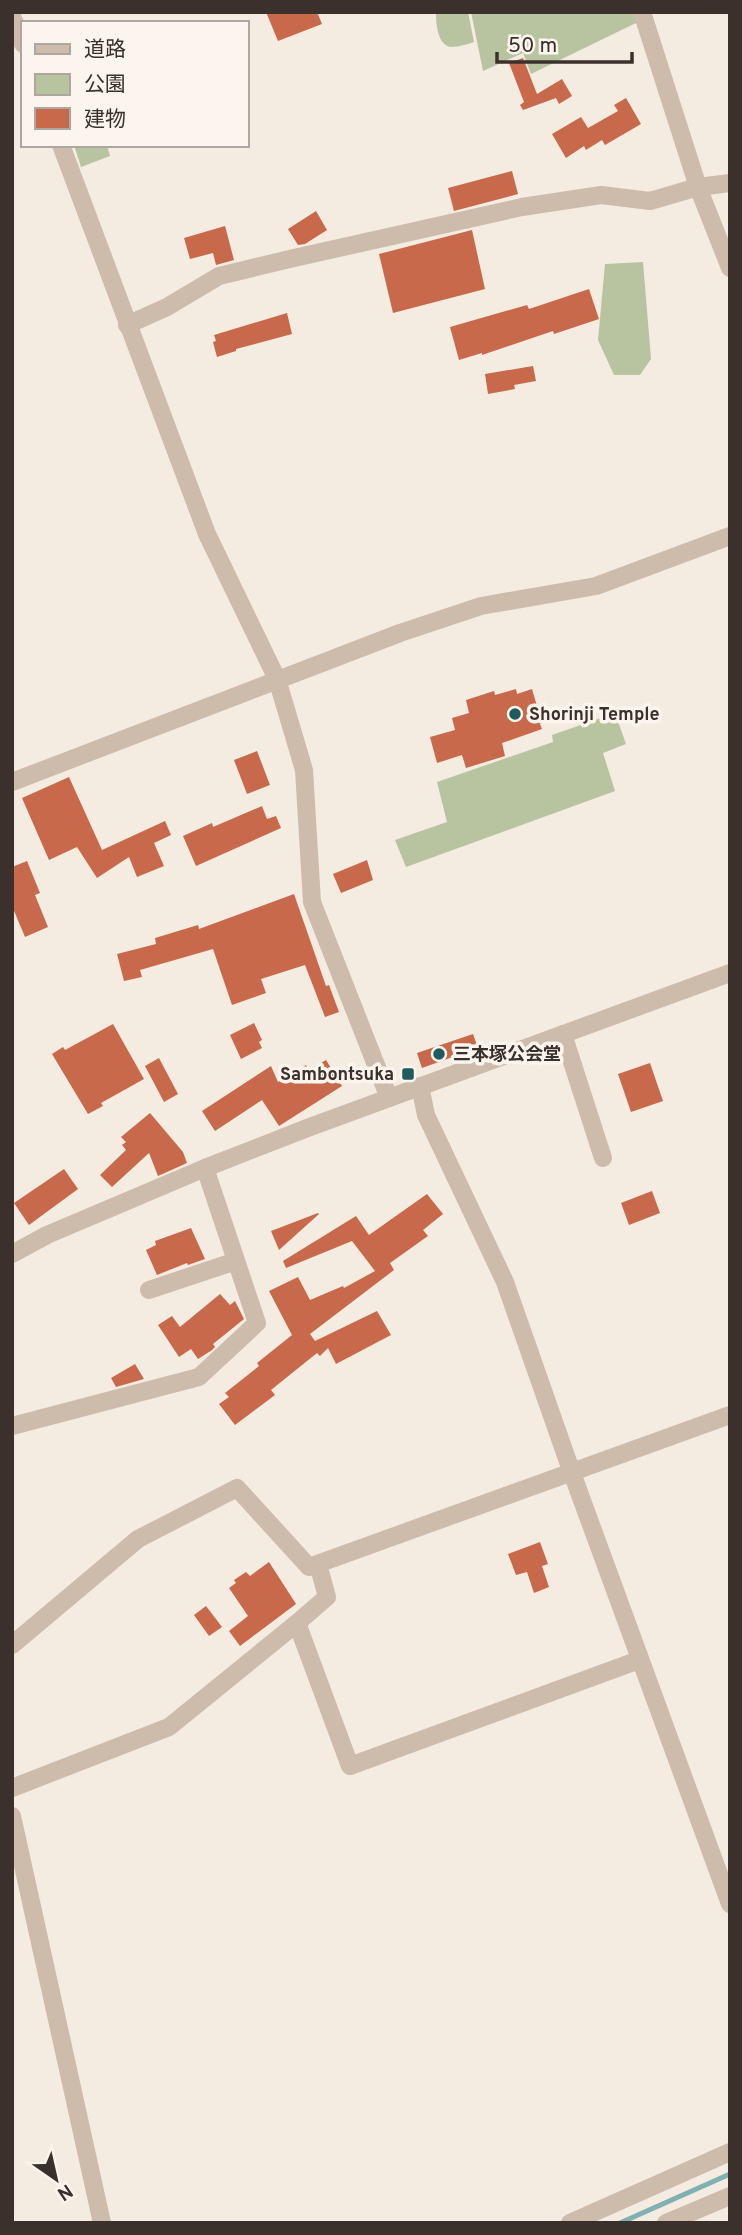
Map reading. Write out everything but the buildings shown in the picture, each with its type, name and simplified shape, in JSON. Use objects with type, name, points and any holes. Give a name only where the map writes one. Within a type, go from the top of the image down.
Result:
[{"type":"street","points":[[642,12],[698,187],[730,268]]},
{"type":"street","points":[[12,16],[21,39]]},
{"type":"street","points":[[62,147],[207,534],[277,679],[304,770],[312,902],[389,1098]]},
{"type":"street","points":[[127,325],[167,307],[219,276],[522,207],[601,195],[650,201],[698,187],[730,183]]},
{"type":"street","points":[[12,782],[400,633],[481,606],[596,586],[730,536]]},
{"type":"street","points":[[12,1254],[47,1235],[205,1168],[730,973]]},
{"type":"street","points":[[563,1034],[603,1158]]},
{"type":"street","points":[[420,1086],[426,1115],[505,1282],[639,1660],[730,1904]]},
{"type":"street","points":[[12,1426],[199,1377],[257,1323],[205,1168]]},
{"type":"street","points":[[149,1290],[236,1261]]},
{"type":"street","points":[[12,1645],[138,1539],[237,1488],[309,1567],[730,1415]]},
{"type":"street","points":[[12,1788],[169,1727],[327,1597],[318,1564]]},
{"type":"street","points":[[297,1623],[350,1766],[639,1660]]},
{"type":"street","points":[[12,1816],[102,2223]]},
{"type":"street","points":[[570,2223],[730,2152]]},
{"type":"street","points":[[666,2223],[730,2196]]},
{"type":"green space","points":[[436,12],[468,12],[474,42],[454,47],[446,45],[438,33]]},
{"type":"green space","points":[[471,12],[634,12],[638,22],[531,74],[523,53],[483,71]]},
{"type":"green space","points":[[75,147],[108,147],[110,156],[81,167]]},
{"type":"green space","points":[[643,262],[651,359],[640,375],[614,375],[598,340],[605,264]]},
{"type":"green space","points":[[615,713],[626,744],[603,753],[615,791],[406,867],[395,840],[447,822],[437,782],[553,742],[552,735]]},
{"type":"waterway","points":[[620,2223],[730,2174]]},
{"type":"place","name":"Shorinji Temple","points":[[515,714]]},
{"type":"place","name":"三本塚公会堂","points":[[439,1054]]},
{"type":"place","name":"Sambontsuka","points":[[408,1074]]}]
